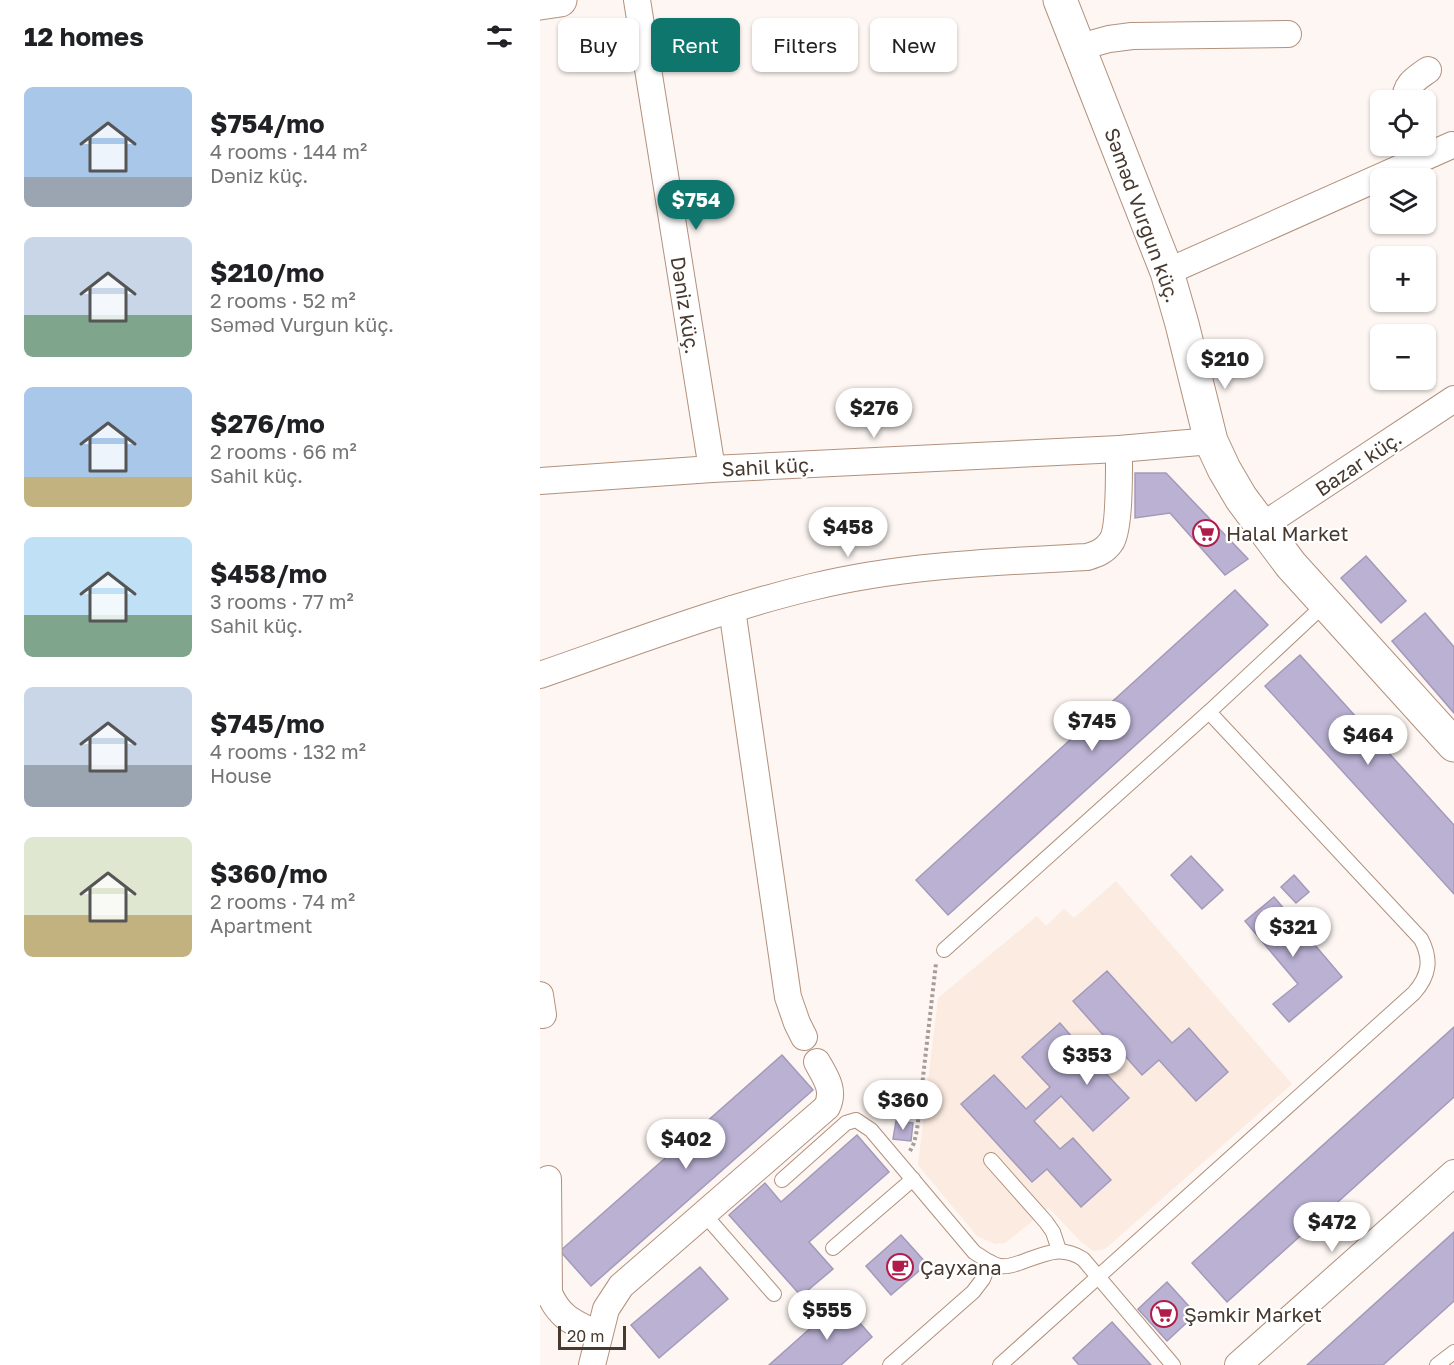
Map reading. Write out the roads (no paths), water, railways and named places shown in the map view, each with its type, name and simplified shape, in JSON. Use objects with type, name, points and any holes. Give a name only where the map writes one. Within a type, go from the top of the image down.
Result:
[{"type":"main road","points":[[540,3],[560,0]]},
{"type":"main road","name":"Səməd Vurğun küç.","points":[[1060,0],[1167,272],[1211,441],[1224,469],[1241,498],[1291,566],[1454,745]]},
{"type":"street","name":"Dәniz küç.","points":[[637,0],[712,469]]},
{"type":"street","points":[[1080,47],[1109,39],[1132,36],[1288,34]]},
{"type":"street","points":[[1408,90],[1410,83],[1428,70]]},
{"type":"street","points":[[1436,148],[1452,145]]},
{"type":"street","points":[[1167,272],[1409,156]]},
{"type":"street","name":"Bazar küç.","points":[[1262,526],[1454,399]]},
{"type":"street","name":"Sahil küç.","points":[[540,481],[712,469],[1119,449],[1211,441]]},
{"type":"street","points":[[540,675],[732,609],[813,587],[914,568],[1087,556],[1100,553],[1112,542],[1115,529],[1119,449]]},
{"type":"street","points":[[732,609],[788,997],[804,1037]]},
{"type":"street","points":[[592,1365],[606,1309],[621,1286],[827,1107],[831,1096],[829,1083],[817,1062]]},
{"type":"street","points":[[1239,1365],[1454,1173]]},
{"type":"street","points":[[548,1179],[549,1293],[555,1308],[568,1320],[599,1335]]},
{"type":"lane","points":[[944,950],[1209,712],[1325,604]]},
{"type":"lane","points":[[1000,1365],[1414,993],[1423,982],[1427,969],[1428,952],[1421,939],[1209,712]]},
{"type":"lane","points":[[782,1180],[846,1123],[856,1120],[871,1130],[975,1252],[1002,1267],[1012,1266],[1059,1250],[1072,1252],[1083,1259],[1173,1365]]},
{"type":"lane","points":[[992,1160],[1046,1222],[1053,1232],[1059,1250]]},
{"type":"lane","points":[[833,1248],[913,1179]]},
{"type":"lane","points":[[704,1214],[774,1294]]},
{"type":"lane","points":[[890,1365],[973,1292],[983,1279],[990,1262]]},
{"type":"lane","points":[[1437,1365],[1454,1352]]},
{"type":"place","name":"Halal Market","points":[[1206,533]]},
{"type":"place","name":"Çayxana","points":[[900,1267]]},
{"type":"place","name":"Şəmkir Market","points":[[1164,1314]]}]
